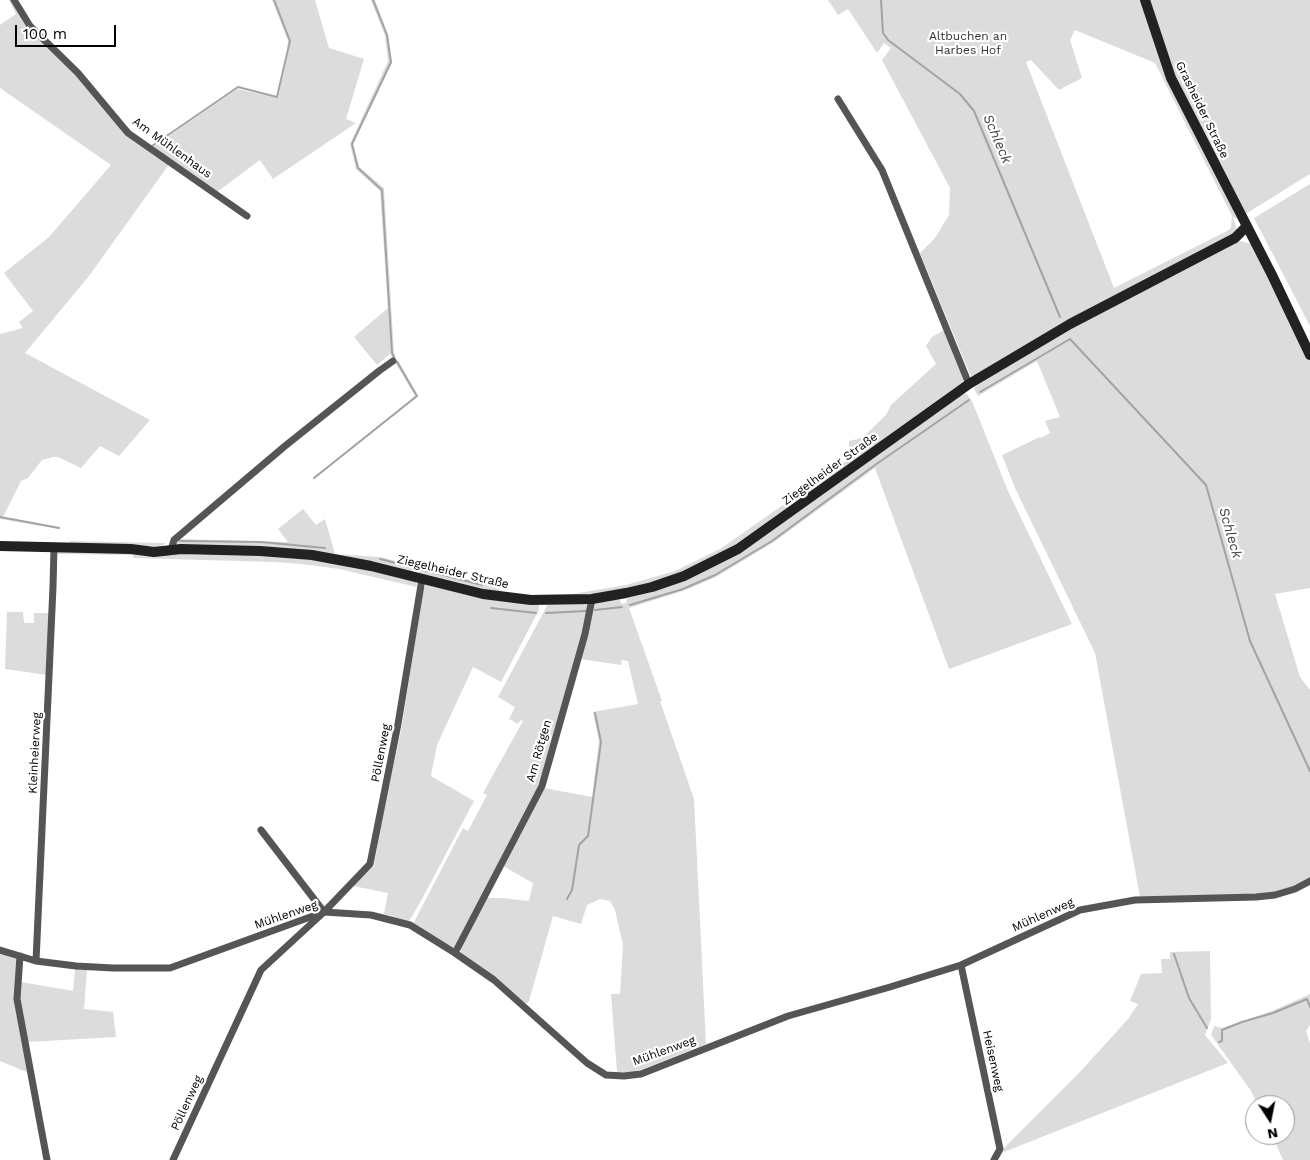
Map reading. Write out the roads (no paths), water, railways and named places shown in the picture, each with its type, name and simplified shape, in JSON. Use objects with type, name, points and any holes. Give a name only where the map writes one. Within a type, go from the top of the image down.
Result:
[{"type":"street","name":"Am Mühlenhaus","points":[[14,0],[30,26],[78,73],[128,133],[247,216]]},
{"type":"street","name":"Grasheider Straße","points":[[1145,0],[1171,78],[1272,275],[1310,355]]},
{"type":"street","points":[[838,99],[882,170],[970,384]]},
{"type":"street","name":"Ziegelheider Straße","points":[[0,546],[132,549],[154,552],[171,550],[260,551],[312,555],[371,566],[483,594],[512,599],[545,601],[592,599],[626,594],[684,576],[723,558],[777,523],[970,384],[1068,325],[1235,238],[1246,227]]},
{"type":"street","points":[[171,550],[174,540],[292,440],[393,361]]},
{"type":"street","name":"Kleinheierweg","points":[[36,961],[54,547]]},
{"type":"street","name":"Pöllenweg","points":[[173,1160],[261,970],[324,912],[370,864],[398,724],[422,579]]},
{"type":"street","name":"Am Rötgen","points":[[455,953],[542,786],[585,634],[592,599]]},
{"type":"street","points":[[261,830],[324,912]]},
{"type":"street","name":"Mühlenweg","points":[[0,950],[36,961],[113,968],[170,968],[324,912],[371,914],[410,925],[455,953],[494,980],[587,1063],[606,1075],[624,1076],[641,1074],[788,1016],[961,965],[1080,910],[1135,900],[1256,897],[1282,893],[1310,881]]},
{"type":"street","points":[[20,956],[17,999],[47,1160]]},
{"type":"street","name":"Heisenweg","points":[[961,965],[1000,1149],[994,1160]]},
{"type":"waterway","points":[[152,146],[238,87],[277,97],[290,41],[274,0]]},
{"type":"waterway","points":[[373,0],[387,35],[391,62],[352,144],[358,168],[382,190],[392,353],[394,357]]},
{"type":"waterway","name":"Schleck","points":[[881,0],[883,33],[888,40],[960,94],[974,111],[1060,317]]},
{"type":"waterway","name":"Schleck","points":[[980,392],[1070,339],[1206,485],[1250,641],[1310,771]]},
{"type":"waterway","points":[[314,478],[417,396],[397,362]]},
{"type":"waterway","points":[[630,605],[683,589],[715,575],[772,541],[875,465],[969,400]]},
{"type":"waterway","points":[[0,517],[59,528]]},
{"type":"waterway","points":[[180,541],[261,542],[325,548]]},
{"type":"waterway","points":[[380,559],[482,585]]},
{"type":"waterway","points":[[595,610],[622,607]]},
{"type":"waterway","points":[[491,608],[536,613]]},
{"type":"waterway","points":[[546,613],[586,611]]},
{"type":"waterway","points":[[567,899],[572,890],[579,845],[588,836],[601,742],[595,713]]},
{"type":"waterway","points":[[1174,954],[1189,998],[1207,1028]]},
{"type":"waterway","points":[[1219,1042],[1222,1041],[1222,1030],[1242,1022],[1273,1013],[1307,999],[1310,1007]]},
{"type":"park label","name":"Altbuchen an Harbes Hof","points":[[968,43]]}]
